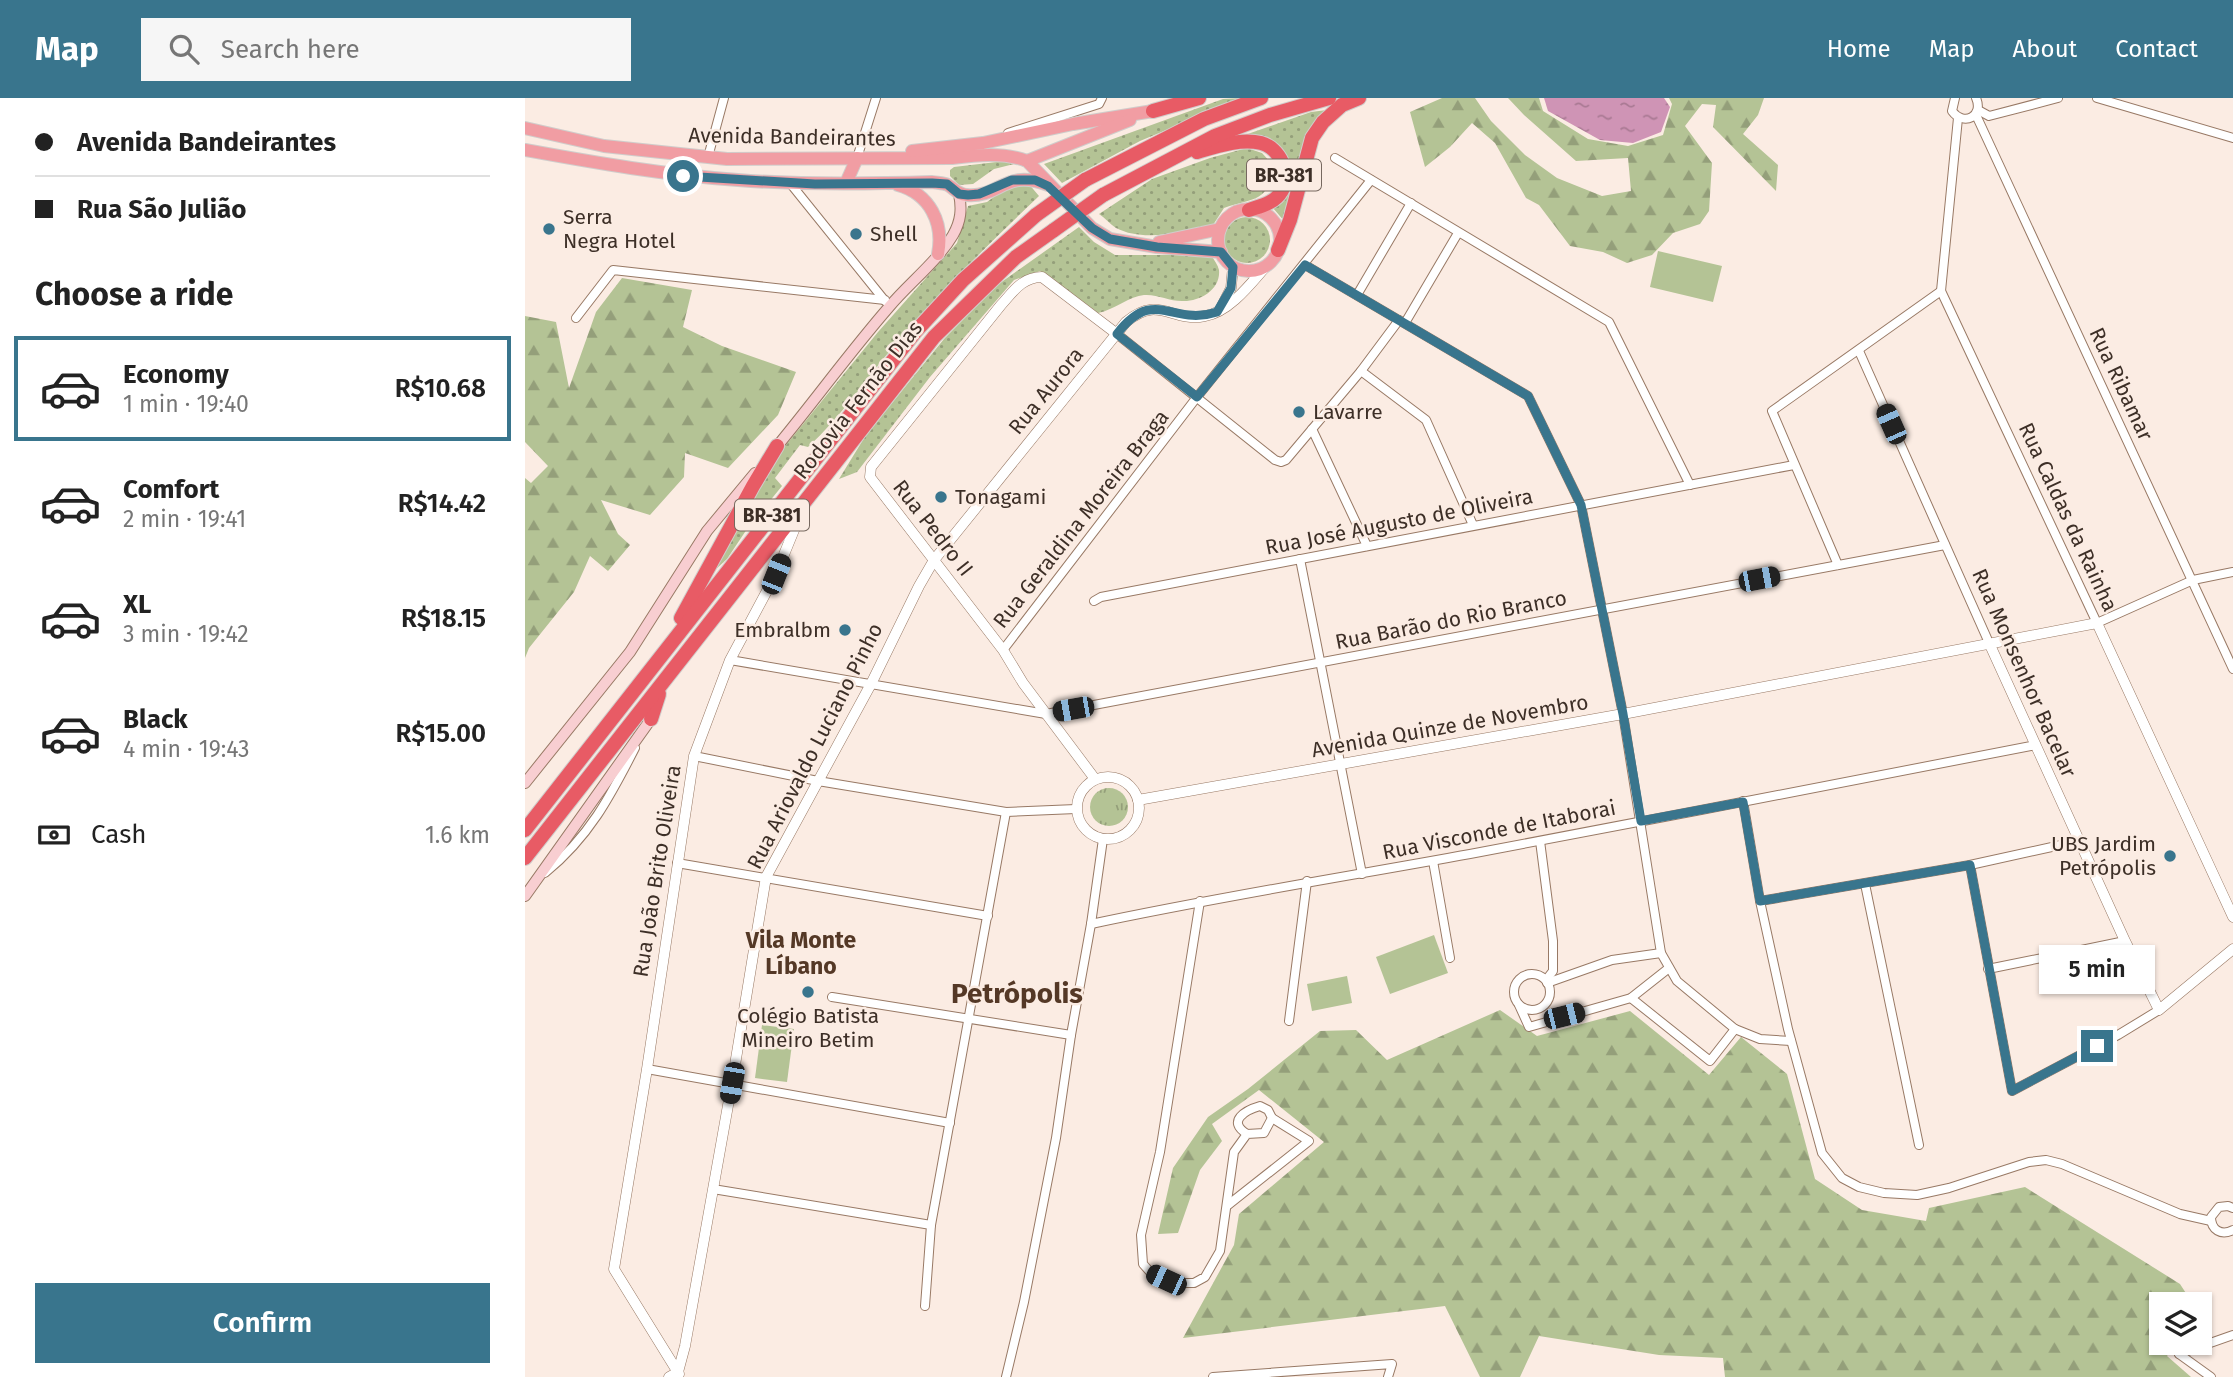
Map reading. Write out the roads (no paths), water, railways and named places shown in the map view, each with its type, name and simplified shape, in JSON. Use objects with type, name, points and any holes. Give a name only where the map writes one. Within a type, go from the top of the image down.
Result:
[{"type":"highway","points":[[1153,111],[1199,98]]},
{"type":"highway","name":"Rodovia Fernão Dias","points":[[525,830],[916,331],[963,280],[1036,215],[1085,180],[1204,119],[1261,98]]},
{"type":"highway","name":"Rodovia Fernão Dias","points":[[525,858],[933,337],[1016,257],[1103,195],[1168,159],[1270,115],[1329,98]]},
{"type":"highway","points":[[1279,250],[1312,138],[1323,122],[1342,105],[1359,98]]},
{"type":"highway","name":"BR-381","points":[[1168,159],[1221,145],[1248,142],[1263,144],[1274,150],[1282,159],[1285,182],[1281,192],[1272,201],[1248,210]]},
{"type":"highway","name":"BR-381","points":[[635,690],[688,608],[753,486],[778,446]]},
{"type":"highway","name":"BR-381","points":[[650,719],[662,684]]},
{"type":"main road","points":[[846,183],[857,158],[983,143],[1153,111]]},
{"type":"main road","points":[[1153,111],[1027,161],[1048,186],[1092,228],[1110,239],[1221,252]]},
{"type":"main road","name":"Avenida Bandeirantes","points":[[525,128],[604,146],[708,157],[1001,156],[1027,161]]},
{"type":"main road","name":"Avenida Bandeirantes","points":[[525,150],[683,176],[790,183],[947,184]]},
{"type":"main road","points":[[952,158],[943,170],[947,184],[959,194],[979,194],[1020,179],[1035,180],[1048,186]]},
{"type":"main road","points":[[891,183],[914,191],[931,208],[940,230],[938,254]]},
{"type":"main road","name":"Rodovia Fernão Dias","points":[[525,782],[630,652],[707,531],[778,446],[887,303],[938,254],[953,235],[962,209],[959,194]]},
{"type":"main road","points":[[1248,210],[1267,215],[1278,231],[1279,250],[1268,264],[1251,271],[1233,267],[1221,252],[1218,237],[1220,229],[1231,215],[1248,210]]},
{"type":"main road","points":[[1141,244],[1164,242],[1220,229]]},
{"type":"main road","name":"BR-381","points":[[525,896],[650,719]]},
{"type":"street","points":[[708,157],[724,98]]},
{"type":"street","points":[[857,158],[876,98]]},
{"type":"street","points":[[983,143],[1029,125],[1099,104],[1102,98]]},
{"type":"street","points":[[1838,565],[1772,411],[1941,291],[1958,118],[1952,107],[1955,98]]},
{"type":"street","name":"Rua Ribamar","points":[[1976,98],[1977,113],[2233,669]]},
{"type":"street","points":[[1958,118],[1965,120],[1977,113],[1989,116],[2059,98]]},
{"type":"street","points":[[2097,98],[2233,138]]},
{"type":"street","points":[[1335,158],[1609,322],[1690,485]]},
{"type":"street","name":"Rua Geraldina Moreira Braga","points":[[1003,650],[1197,397],[1371,180]]},
{"type":"street","points":[[790,183],[887,303]]},
{"type":"street","points":[[1357,296],[1411,203]]},
{"type":"street","points":[[1117,334],[1282,463],[1402,322],[1458,233]]},
{"type":"street","points":[[1217,312],[1242,292],[1268,264]]},
{"type":"street","points":[[1305,265],[1528,396],[1581,505],[1623,714],[1661,953],[1677,981],[1735,1029],[1760,1039],[1791,1041]]},
{"type":"street","points":[[1217,312],[1231,288],[1233,267]]},
{"type":"street","points":[[576,318],[613,270],[887,303]]},
{"type":"street","name":"Rua Pedro II","points":[[1095,779],[1023,683],[1003,650],[870,477],[871,467],[1000,305],[1022,282],[1033,277],[1042,277],[1117,334]]},
{"type":"street","name":"Rua Caldas da Rainha","points":[[1941,291],[2233,917]]},
{"type":"street","name":"Rua Aurora","points":[[934,560],[1117,334],[1138,312],[1149,308],[1190,317],[1217,312]]},
{"type":"street","name":"Rua Monsenhor Bacelar","points":[[1859,351],[1990,645],[2158,1010]]},
{"type":"street","points":[[1361,371],[1426,420],[1473,525]]},
{"type":"street","points":[[1312,429],[1367,547]]},
{"type":"street","name":"Rua José Augusto de Oliveira","points":[[1094,601],[1101,597],[1473,525],[1794,466]]},
{"type":"street","name":"Rua João Brito Oliveira","points":[[676,1375],[614,1269],[694,756],[730,660],[776,574],[807,499]]},
{"type":"street","name":"Rua Barão do Rio Branco","points":[[1046,714],[1945,545]]},
{"type":"street","points":[[1300,559],[1362,874]]},
{"type":"street","name":"Rua Ariovaldo Luciano Pinho","points":[[676,1375],[685,1346],[766,877],[871,684],[934,560]]},
{"type":"street","points":[[2097,623],[2193,580],[2233,572]]},
{"type":"street","name":"Avenida Quinze de Novembro","points":[[1138,800],[1623,714],[2097,623]]},
{"type":"street","points":[[730,660],[1046,714]]},
{"type":"street","name":"Rua Visconde de Itaborai","points":[[1091,924],[1307,881],[1362,874],[1540,841],[2036,744]]},
{"type":"street","points":[[694,756],[818,781],[1006,812],[1076,809]]},
{"type":"street","points":[[1116,778],[1134,790],[1138,800],[1137,820],[1123,836],[1103,839],[1093,836],[1078,820],[1076,809],[1081,791],[1095,779],[1116,778]]},
{"type":"street","points":[[1743,802],[1760,901],[1791,1041],[1822,1153],[1842,1178],[1859,1187],[1884,1193],[1917,1195],[1949,1188],[2029,1162],[2046,1160],[2062,1164],[2180,1214],[2211,1221]]},
{"type":"street","points":[[925,1306],[930,1226],[1006,812]]},
{"type":"street","points":[[1006,1377],[1056,1138],[1070,1035],[1091,924],[1103,839]]},
{"type":"street","points":[[1519,1005],[1530,1010],[1542,1007],[1549,998],[1547,982],[1553,971],[1553,941],[1540,841]]},
{"type":"street","points":[[1760,901],[1970,865],[2079,841]]},
{"type":"street","points":[[1433,861],[1450,958]]},
{"type":"street","points":[[677,863],[988,916]]},
{"type":"street","points":[[1970,865],[2012,1091],[2118,1035],[2158,1010],[2233,949]]},
{"type":"street","points":[[1289,1021],[1307,881]]},
{"type":"street","points":[[1865,884],[1919,1145]]},
{"type":"street","points":[[1200,901],[1160,1152],[1141,1235],[1143,1264],[1151,1273],[1166,1280],[1194,1283],[1205,1277],[1220,1251],[1234,1152],[1247,1134]]},
{"type":"street","points":[[1988,970],[2125,941]]},
{"type":"street","points":[[1547,982],[1612,960],[1661,953]]},
{"type":"street","points":[[1547,982],[1536,974],[1530,974],[1519,979],[1514,989],[1513,995],[1529,1027],[1630,998],[1669,968]]},
{"type":"street","points":[[832,997],[1070,1035]]},
{"type":"street","points":[[1630,998],[1710,1061],[1735,1029]]},
{"type":"street","points":[[647,1069],[950,1122]]},
{"type":"street","points":[[1228,1205],[1309,1141],[1272,1118],[1268,1110],[1260,1106],[1247,1109],[1238,1124],[1247,1134],[1256,1135],[1264,1133],[1272,1118]]},
{"type":"street","points":[[713,1189],[930,1226]]},
{"type":"street","points":[[2230,1233],[2215,1229],[2211,1221],[2213,1213],[2219,1207],[2233,1208]]},
{"type":"street","points":[[2211,1377],[2179,1354],[2233,1335]]},
{"type":"street","points":[[1213,1377],[1313,1373],[1392,1364],[1388,1377]]},
{"type":"water","points":[[1544,98],[1664,98],[1670,107],[1661,132],[1633,143],[1600,140],[1548,111]]},
{"type":"place","name":"Serra Negra Hotel","points":[[549,229]]},
{"type":"place","name":"Shell","points":[[856,234]]},
{"type":"place","name":"Lavarre","points":[[1299,412]]},
{"type":"place","name":"Tonagami","points":[[941,497]]},
{"type":"place","name":"Embralbm","points":[[845,630]]},
{"type":"place","name":"UBS Jardim Petrópolis","points":[[2170,856]]},
{"type":"place","name":"Colégio Batista Mineiro Betim","points":[[808,992]]},
{"type":"district","name":"Vila Monte Líbano","points":[[801,953]]},
{"type":"district","name":"Petrópolis","points":[[1017,993]]}]
